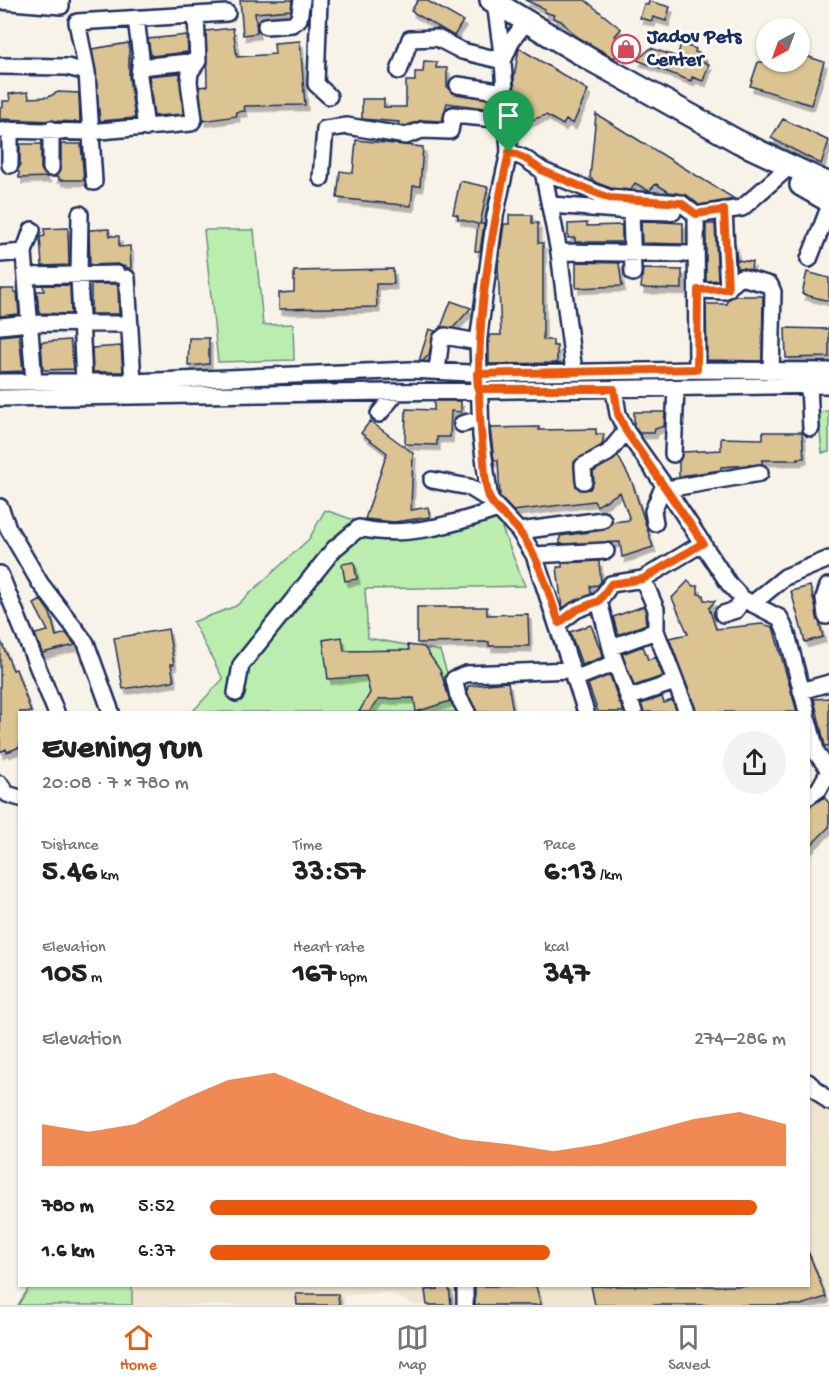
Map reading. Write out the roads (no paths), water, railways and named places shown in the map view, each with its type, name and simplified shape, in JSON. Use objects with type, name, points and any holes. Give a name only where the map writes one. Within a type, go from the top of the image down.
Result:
[{"type":"highway","points":[[493,1],[526,22],[786,169],[829,201]]},
{"type":"highway","points":[[786,169],[829,184]]},
{"type":"street","points":[[0,1],[61,6],[61,0]]},
{"type":"street","points":[[266,26],[292,24],[299,19],[302,0]]},
{"type":"street","points":[[319,0],[316,84],[329,96]]},
{"type":"street","points":[[493,1],[503,61],[509,152],[495,216],[478,342],[477,381],[480,419],[494,504]]},
{"type":"street","points":[[94,182],[89,132],[87,72],[77,22],[227,13]]},
{"type":"street","points":[[10,165],[5,130],[51,129],[89,132],[193,122],[190,72],[198,61],[196,15]]},
{"type":"street","points":[[136,19],[146,128]]},
{"type":"street","points":[[503,61],[512,40],[526,22]]},
{"type":"street","points":[[399,71],[411,39],[437,38],[462,51],[503,61]]},
{"type":"street","points":[[140,67],[198,61]]},
{"type":"street","points":[[0,66],[67,67],[87,72]]},
{"type":"street","points":[[458,85],[505,92]]},
{"type":"street","points":[[321,178],[325,129],[347,126],[406,136],[422,130],[450,131],[453,115],[507,120]]},
{"type":"street","points":[[51,129],[51,168]]},
{"type":"street","points":[[509,152],[524,158],[543,171],[609,198],[681,203],[696,214],[742,208],[786,169]]},
{"type":"street","points":[[543,171],[559,252],[574,372]]},
{"type":"street","points":[[551,205],[631,211],[688,212],[690,273]]},
{"type":"street","points":[[809,260],[829,208]]},
{"type":"street","points":[[724,210],[728,289]]},
{"type":"street","points":[[631,211],[633,273]]},
{"type":"street","points":[[80,214],[79,276],[84,382]]},
{"type":"street","points":[[696,214],[697,369]]},
{"type":"street","points":[[32,230],[24,252],[34,382]]},
{"type":"street","points":[[0,254],[24,252]]},
{"type":"street","points":[[559,252],[691,254]]},
{"type":"street","points":[[26,276],[122,276],[130,324],[133,382]]},
{"type":"street","points":[[698,290],[728,289],[741,277],[770,285],[773,292],[771,372]]},
{"type":"street","points":[[0,326],[28,323],[130,324]]},
{"type":"street","points":[[437,369],[441,339],[445,336],[478,342]]},
{"type":"street","points":[[0,382],[133,382],[437,369],[477,381],[614,389],[829,385]]},
{"type":"street","points":[[0,398],[396,393],[477,381],[574,372],[697,369],[771,372],[829,371]]},
{"type":"street","points":[[810,385],[811,428]]},
{"type":"street","points":[[673,454],[676,388]]},
{"type":"street","points":[[614,389],[618,414],[626,431],[666,487],[729,584],[747,602],[780,618],[787,634],[807,711]]},
{"type":"street","points":[[379,414],[396,393]]},
{"type":"street","points":[[462,424],[480,419]]},
{"type":"street","points":[[584,481],[583,466],[608,453],[626,431]]},
{"type":"street","points":[[666,487],[760,473]]},
{"type":"street","points":[[432,480],[469,487],[494,504],[515,526],[534,555],[559,623],[559,635],[586,711]]},
{"type":"street","points":[[655,523],[652,511],[666,487]]},
{"type":"street","points":[[236,693],[241,665],[334,549],[350,533],[359,528],[382,534],[420,530],[494,504]]},
{"type":"street","points":[[0,507],[8,528],[40,583],[86,643],[111,711]]},
{"type":"street","points":[[515,526],[597,516]]},
{"type":"street","points":[[559,623],[576,610],[599,601],[611,584],[643,579],[703,543]]},
{"type":"street","points":[[534,555],[606,551]]},
{"type":"street","points":[[723,615],[736,610],[785,577],[824,561],[828,586],[824,598],[826,616]]},
{"type":"street","points":[[0,574],[56,711]]},
{"type":"street","points":[[643,579],[656,609],[656,632],[687,711]]},
{"type":"street","points":[[599,601],[615,663],[634,711]]},
{"type":"street","points":[[612,647],[656,632]]},
{"type":"street","points":[[466,711],[458,696],[454,679],[466,674],[573,674],[615,663]]},
{"type":"street","points":[[628,698],[675,682]]},
{"type":"street","points":[[801,691],[829,683]]},
{"type":"street","points":[[810,734],[813,755],[829,770],[819,789],[810,796]]},
{"type":"street","points":[[0,784],[7,794],[18,797]]},
{"type":"street","points":[[810,1084],[829,1102]]},
{"type":"street","points":[[465,1287],[465,1305]]},
{"type":"place","name":"Jadov Pets Center","points":[[626,49]]}]
